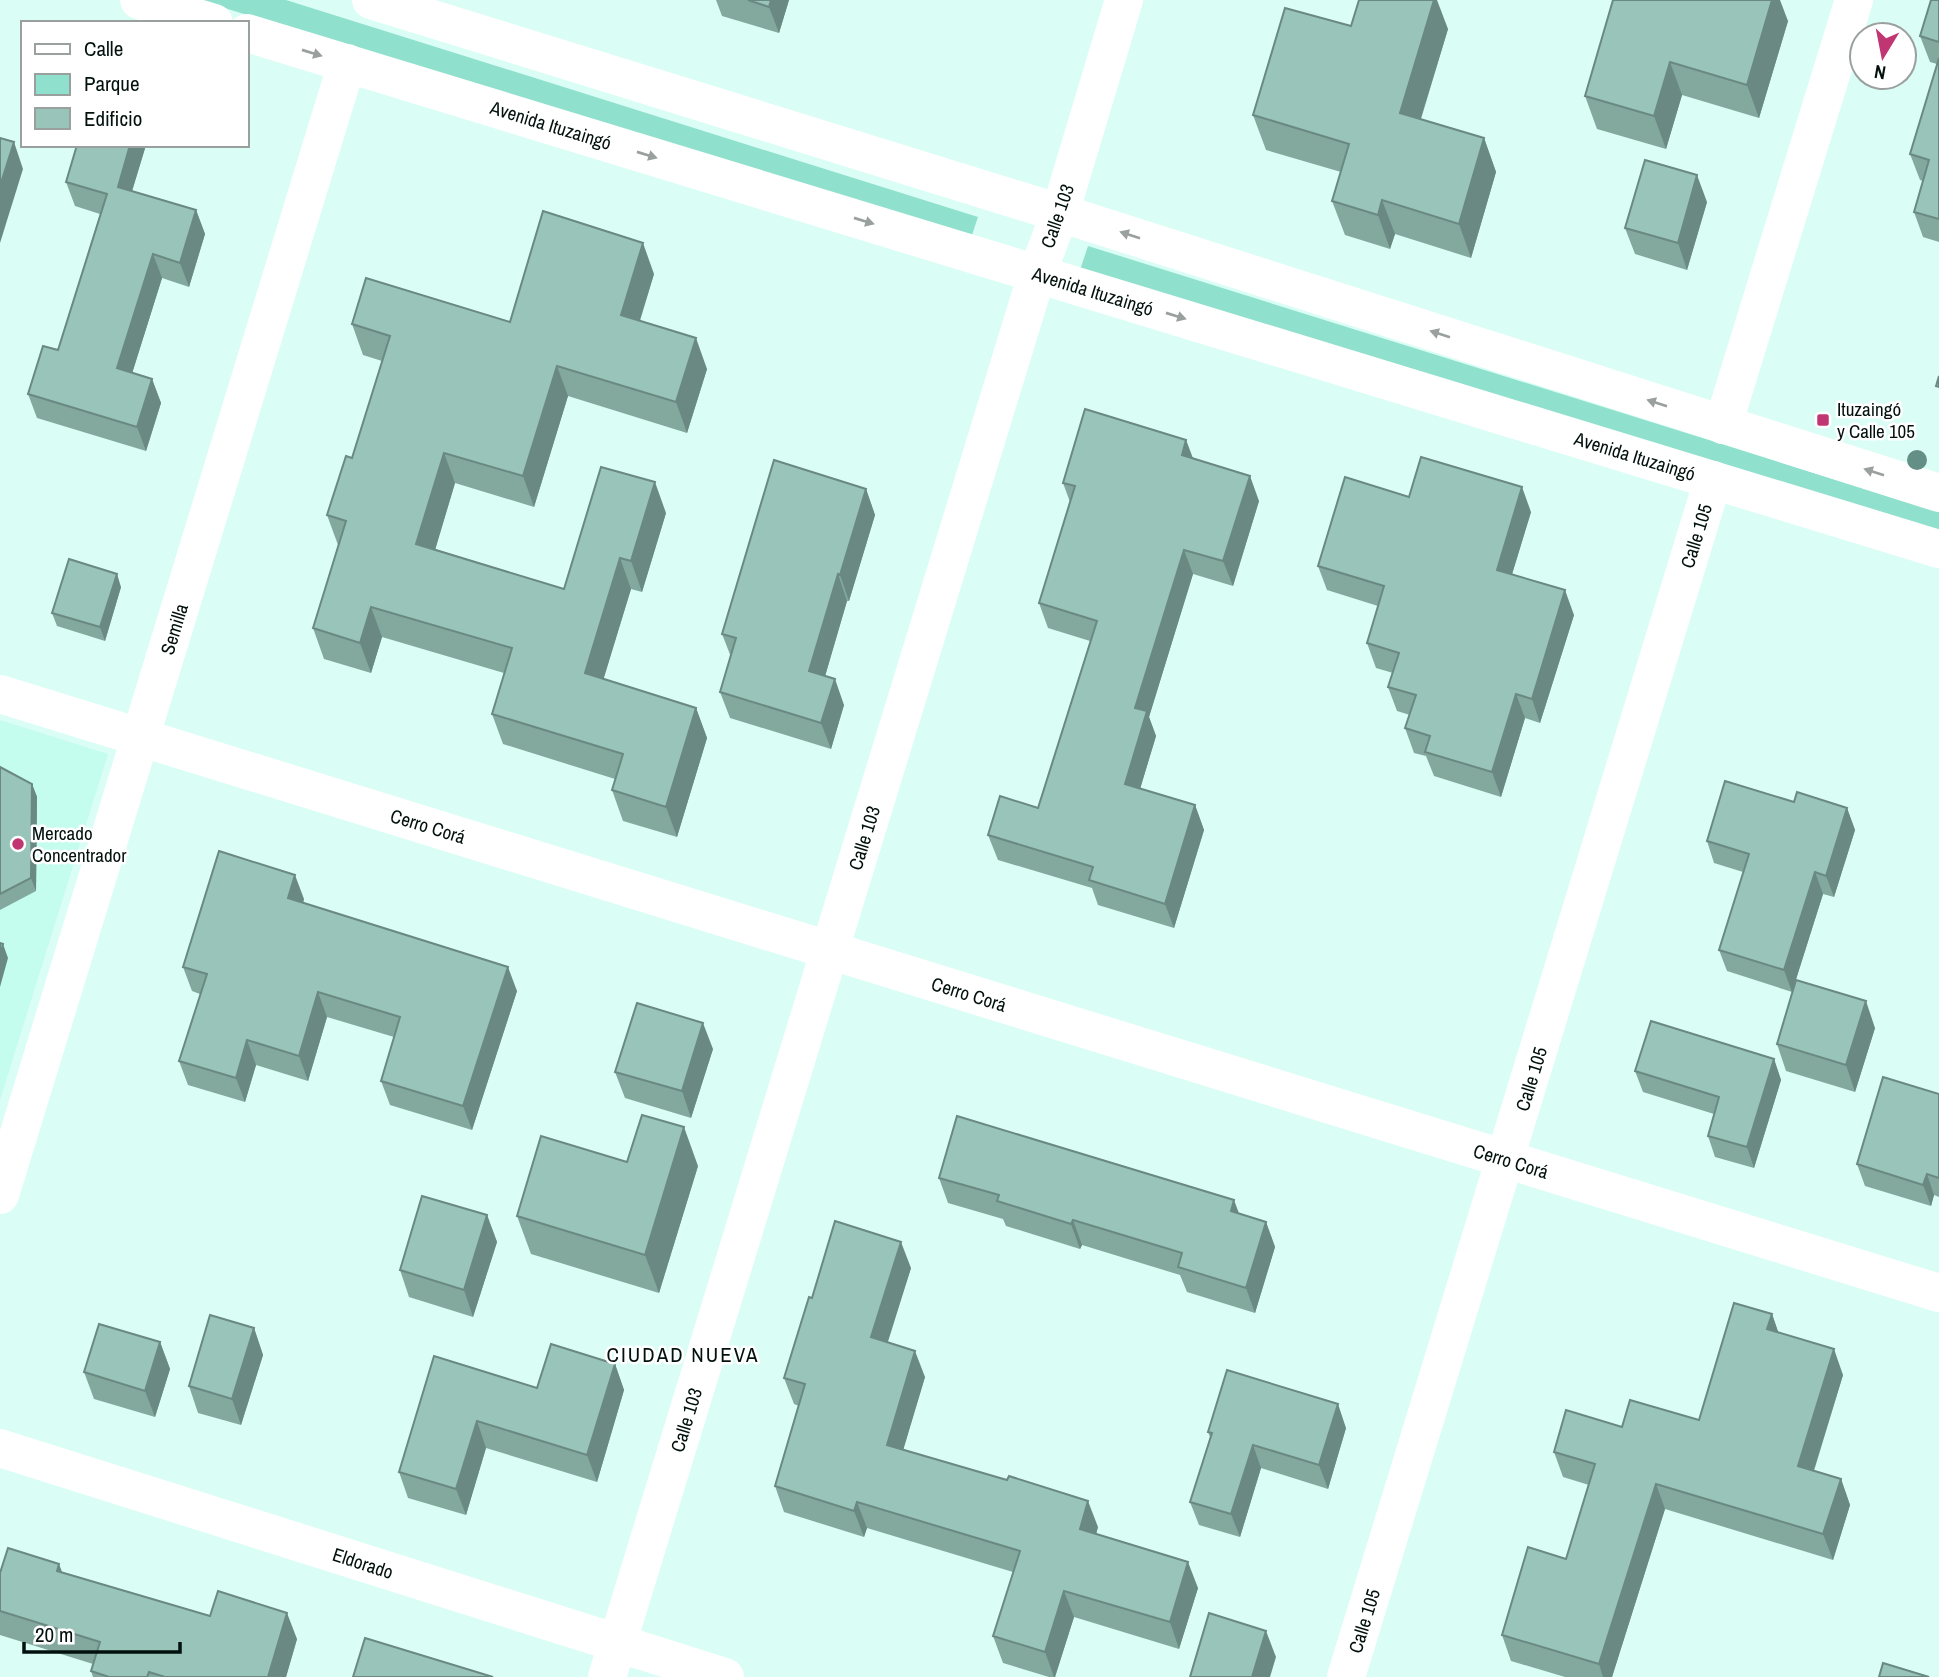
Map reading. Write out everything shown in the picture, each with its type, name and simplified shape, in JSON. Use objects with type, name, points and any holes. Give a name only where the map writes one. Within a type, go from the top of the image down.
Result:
[{"type":"street","points":[[139,0],[207,21]]},
{"type":"street","points":[[371,0],[1060,213],[1939,493]]},
{"type":"street","name":"Calle 103","points":[[612,1660],[1037,274],[1060,213],[1124,0]]},
{"type":"street","points":[[1723,425],[1854,0]]},
{"type":"street","name":"Avenida Ituzaingó","points":[[248,33],[1939,549]]},
{"type":"street","name":"Semilla","points":[[0,1195],[347,63]]},
{"type":"street","name":"Calle 105","points":[[1346,1677],[1713,480]]},
{"type":"street","name":"Cerro Corá","points":[[0,694],[1939,1293]]},
{"type":"street","name":"Eldorado","points":[[0,1448],[612,1660],[726,1677]]},
{"type":"shaded area","points":[[0,720],[108,754],[0,1100]]},
{"type":"green space","points":[[199,0],[286,0],[978,217],[970,241]]},
{"type":"green space","points":[[1088,246],[1939,512],[1939,539],[1080,270]]},
{"type":"building","points":[[748,0],[771,0],[769,7]]},
{"type":"building","points":[[1359,0],[1434,0],[1400,113],[1484,138],[1459,224],[1382,200],[1378,215],[1332,201],[1349,144],[1253,115],[1285,8],[1351,26]]},
{"type":"building","points":[[1613,0],[1772,0],[1747,85],[1670,62],[1654,116],[1585,96]]},
{"type":"building","points":[[1931,0],[1939,0],[1939,42],[1920,36]]},
{"type":"building","points":[[1939,58],[1939,219],[1914,212],[1929,160],[1910,154]]},
{"type":"building","points":[[0,138],[14,142],[0,186]]},
{"type":"building","points":[[76,147],[129,147],[118,187],[196,210],[180,263],[153,254],[117,368],[152,379],[137,427],[28,394],[43,346],[58,350],[107,194],[66,182]]},
{"type":"building","points":[[1645,160],[1697,175],[1678,243],[1625,228]]},
{"type":"building","points":[[543,211],[643,243],[621,315],[696,338],[676,402],[557,366],[523,476],[444,453],[416,544],[564,589],[601,467],[655,482],[631,561],[620,558],[585,673],[696,708],[666,807],[612,790],[623,754],[492,714],[512,648],[371,607],[360,643],[313,628],[346,521],[327,515],[346,456],[352,458],[390,336],[352,324],[366,278],[510,322]]},
{"type":"building","points":[[1085,409],[1186,440],[1182,455],[1250,476],[1223,561],[1184,550],[1135,708],[1147,711],[1125,784],[1195,805],[1165,904],[1089,880],[1093,867],[988,835],[1000,796],[1038,808],[1097,621],[1039,603],[1075,486],[1063,483]]},
{"type":"building","points":[[1421,457],[1522,487],[1497,570],[1565,590],[1532,699],[1516,694],[1492,772],[1425,752],[1430,736],[1405,728],[1416,695],[1388,687],[1399,653],[1367,643],[1384,586],[1318,566],[1345,477],[1409,497]]},
{"type":"building","points":[[774,460],[866,489],[809,671],[835,679],[821,723],[720,692],[736,638],[722,634]]},
{"type":"building","points":[[69,559],[117,574],[100,627],[52,613]]},
{"type":"building","name":"Mercado Concentrador","points":[[0,767],[32,784],[31,878],[0,894]]},
{"type":"building","points":[[1725,781],[1794,802],[1797,792],[1847,808],[1826,876],[1815,872],[1784,970],[1719,950],[1749,854],[1707,841]]},
{"type":"building","points":[[219,851],[295,875],[288,898],[508,967],[463,1106],[381,1081],[400,1017],[318,992],[299,1056],[247,1040],[236,1078],[179,1061],[207,974],[183,967]]},
{"type":"building","points":[[1796,980],[1866,1001],[1846,1065],[1777,1044]]},
{"type":"building","points":[[637,1003],[703,1023],[682,1091],[615,1072]]},
{"type":"building","points":[[1651,1021],[1774,1059],[1747,1147],[1708,1136],[1719,1097],[1635,1071]]},
{"type":"building","points":[[1883,1077],[1939,1094],[1939,1178],[1927,1174],[1923,1185],[1857,1164]]},
{"type":"building","points":[[642,1115],[684,1127],[645,1255],[517,1216],[541,1136],[627,1162]]},
{"type":"building","points":[[957,1116],[1234,1200],[1231,1211],[1266,1222],[1246,1288],[1178,1267],[1182,1253],[1073,1220],[1071,1224],[997,1201],[999,1195],[939,1178]]},
{"type":"building","points":[[422,1196],[487,1215],[464,1290],[400,1270]]},
{"type":"building","points":[[835,1221],[901,1242],[871,1337],[915,1351],[887,1445],[1007,1480],[1009,1476],[1088,1501],[1080,1529],[1188,1562],[1170,1622],[1064,1591],[1045,1652],[993,1636],[1020,1551],[857,1502],[854,1511],[775,1486],[805,1384],[784,1378]]},
{"type":"building","points":[[1734,1303],[1772,1314],[1767,1329],[1834,1349],[1798,1466],[1841,1479],[1823,1534],[1656,1484],[1599,1664],[1502,1635],[1528,1547],[1566,1559],[1595,1464],[1554,1452],[1566,1410],[1622,1427],[1630,1400],[1699,1420]]},
{"type":"building","points":[[210,1315],[254,1328],[232,1399],[189,1386]]},
{"type":"building","points":[[99,1324],[160,1342],[145,1391],[84,1372]]},
{"type":"building","points":[[551,1344],[615,1364],[587,1455],[477,1421],[456,1489],[399,1472],[434,1356],[537,1388]]},
{"type":"building","points":[[1227,1370],[1338,1404],[1319,1465],[1253,1445],[1231,1514],[1190,1502],[1212,1433],[1208,1432]]},
{"type":"building","points":[[8,1548],[59,1564],[57,1571],[210,1616],[218,1591],[287,1613],[268,1677],[165,1677],[149,1672],[147,1677],[109,1677],[91,1671],[100,1642],[0,1611],[0,1573]]},
{"type":"building","points":[[1209,1613],[1266,1631],[1252,1677],[1190,1677]]},
{"type":"building","points":[[365,1638],[493,1677],[353,1677]]},
{"type":"building","points":[[1883,1663],[1929,1677],[1879,1677]]},
{"type":"place","name":"Ituzaingó y Calle 105","points":[[1823,420]]},
{"type":"place","name":"Mercado Concentrador","points":[[18,844]]},
{"type":"district","name":"CIUDAD NUEVA","points":[[683,1354]]}]
